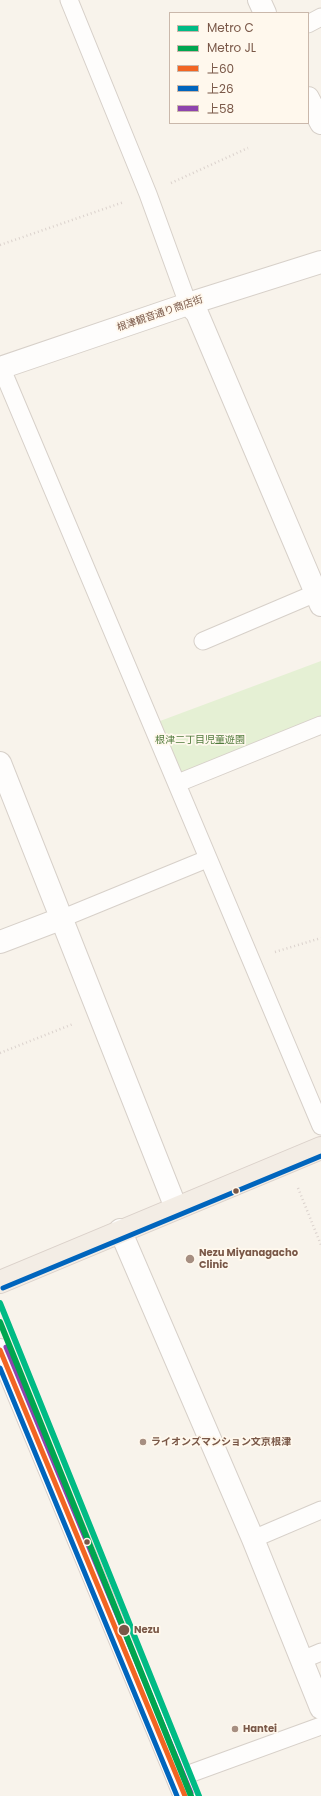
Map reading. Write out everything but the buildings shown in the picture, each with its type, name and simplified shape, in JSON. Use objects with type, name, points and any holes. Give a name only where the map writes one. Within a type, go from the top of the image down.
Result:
[{"type":"main road","points":[[0,1282],[120,1230],[321,1148]]},
{"type":"street","points":[[259,0],[265,12]]},
{"type":"street","name":"根津観音通り商店街","points":[[0,369],[188,304],[321,262]]},
{"type":"street","points":[[188,304],[197,313],[318,599]]},
{"type":"street","points":[[0,762],[63,918],[176,1208]]},
{"type":"street","points":[[0,942],[63,918]]},
{"type":"street","points":[[120,1230],[253,1539],[311,1656],[321,1708]]},
{"type":"street","points":[[0,1350],[6,1382],[181,1787]]},
{"type":"lane","points":[[69,0],[148,194],[188,304]]},
{"type":"lane","points":[[309,23],[321,17]]},
{"type":"lane","points":[[0,369],[4,374],[178,783],[208,859],[321,1126]]},
{"type":"lane","points":[[203,641],[318,599]]},
{"type":"lane","points":[[178,783],[321,725]]},
{"type":"lane","points":[[63,918],[208,859]]},
{"type":"lane","points":[[253,1539],[321,1510]]},
{"type":"lane","points":[[181,1787],[321,1726]]},
{"type":"path","points":[[250,959],[321,938]]},
{"type":"path","points":[[0,1053],[100,1013]]},
{"type":"path","points":[[295,1182],[321,1245]]},
{"type":"green space","name":"根津二丁目児童遊園","points":[[321,661],[321,725],[178,783],[152,724]]},
{"type":"metro line","name":"C","points":[[0,1303],[199,1796]]},
{"type":"metro line","name":"JL","points":[[0,1322],[191,1796]]},
{"type":"transit line","name":"上26","points":[[3,1288],[321,1156]]},
{"type":"transit line","name":"上58","points":[[6,1347],[191,1793]]},
{"type":"transit line","name":"上60","points":[[0,1350],[185,1796]]},
{"type":"transit line","name":"上26","points":[[0,1368],[177,1796]]},
{"type":"place","name":"Nezu Miyanagacho Clinic","points":[[190,1259]]},
{"type":"place","name":"ライオンズマンション文京根津","points":[[143,1442]]},
{"type":"place","name":"Nezu","points":[[124,1630]]},
{"type":"place","name":"Hantei","points":[[235,1729]]}]
